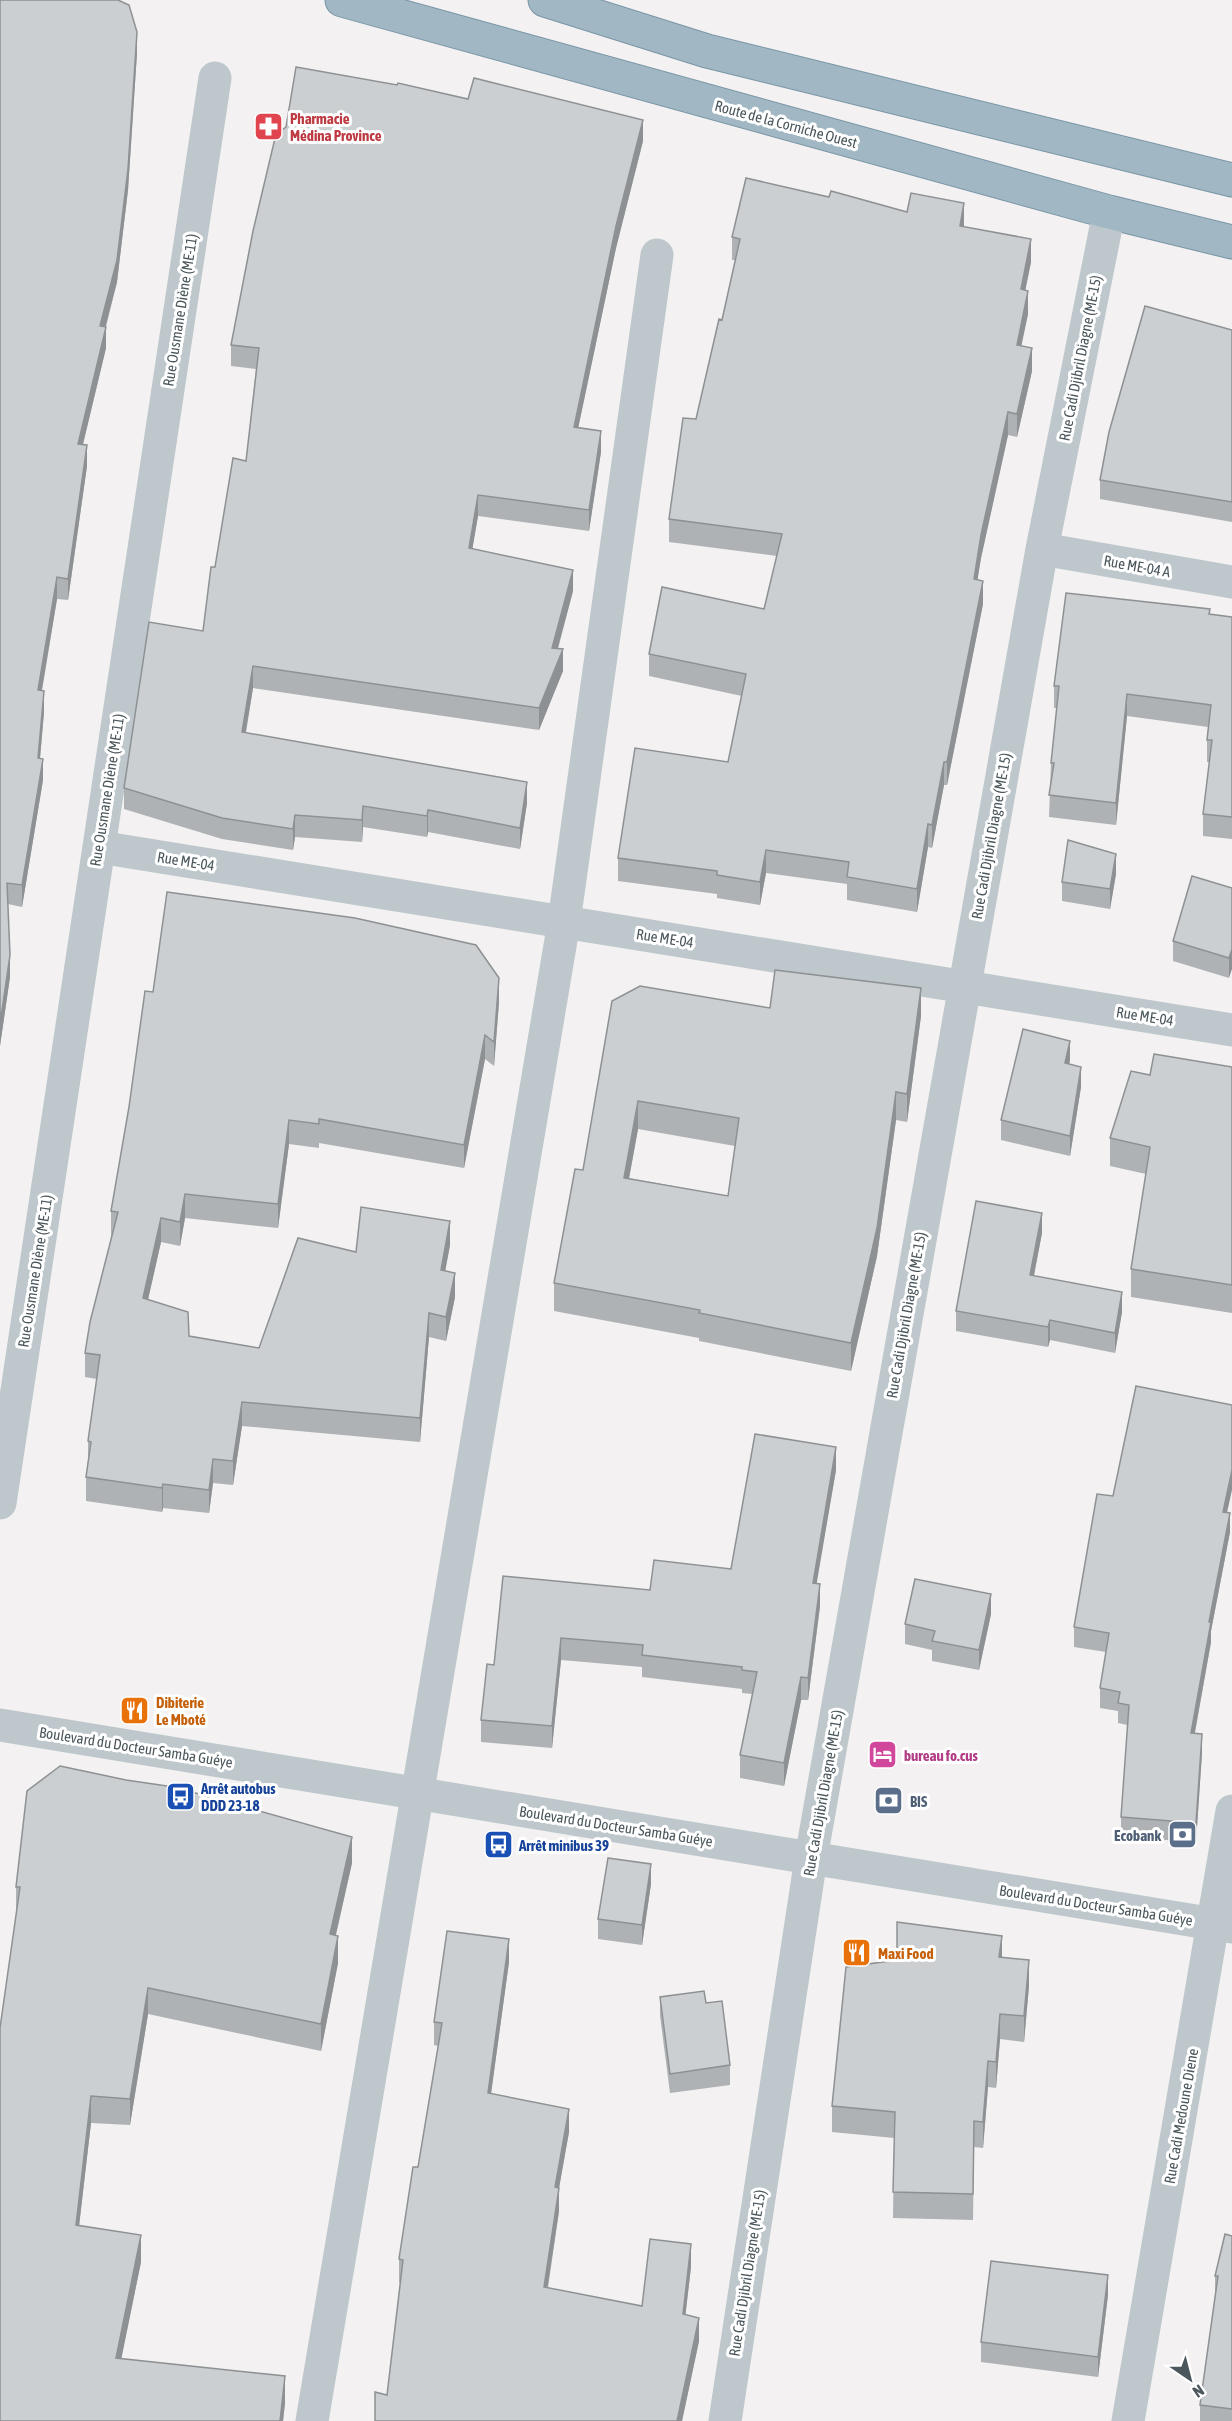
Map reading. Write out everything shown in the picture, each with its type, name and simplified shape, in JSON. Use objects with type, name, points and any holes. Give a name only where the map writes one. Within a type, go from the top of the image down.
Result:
[{"type":"highway","name":"Route de la Corniche Ouest","points":[[342,0],[1109,212],[1232,242]]},
{"type":"highway","points":[[544,0],[707,51],[1232,180]]},
{"type":"street","name":"Rue Ousmane Diène (ME-11)","points":[[0,1503],[215,78]]},
{"type":"street","name":"Rue Cadi Djibril Diagne (ME-15)","points":[[725,2421],[811,1858],[1042,549],[1109,212]]},
{"type":"street","points":[[312,2421],[564,922],[657,255]]},
{"type":"street","name":"Rue ME-04 A","points":[[1042,549],[1232,582]]},
{"type":"street","name":"Rue ME-04","points":[[99,847],[1232,1030]]},
{"type":"street","name":"Boulevard du Docteur Samba Guéye","points":[[0,1725],[1223,1926]]},
{"type":"street","name":"Rue Cadi Medoune Diene","points":[[1128,2421],[1223,1926],[1232,1811]]},
{"type":"building","points":[[0,0],[118,0],[129,5],[137,32],[128,169],[117,260],[100,326],[106,327],[78,444],[87,445],[68,579],[57,577],[38,690],[44,691],[38,758],[43,759],[22,885],[7,883],[10,955],[0,1024]]},
{"type":"building","points":[[296,67],[397,85],[398,83],[468,99],[474,78],[643,120],[616,226],[574,427],[601,431],[589,510],[478,495],[469,548],[573,570],[552,648],[563,649],[539,708],[253,666],[242,732],[527,782],[520,828],[428,810],[427,816],[363,806],[362,820],[295,815],[293,829],[222,818],[124,788],[149,622],[203,631],[211,567],[215,567],[233,458],[246,461],[259,348],[231,345],[253,231],[276,134],[286,127]]},
{"type":"building","points":[[746,178],[829,197],[831,191],[907,212],[911,193],[964,203],[960,226],[1031,239],[1021,289],[1028,291],[1017,345],[1032,348],[1017,414],[1008,412],[981,535],[974,579],[983,581],[947,762],[944,762],[932,825],[928,824],[917,889],[847,877],[849,862],[766,850],[760,882],[717,875],[717,871],[618,858],[635,748],[728,762],[746,674],[649,654],[662,587],[764,609],[782,534],[669,519],[683,418],[696,419],[719,319],[722,320],[740,239],[732,237]]},
{"type":"building","points":[[1145,306],[1232,330],[1232,502],[1100,480],[1109,432]]},
{"type":"building","points":[[1066,593],[1210,609],[1209,614],[1232,617],[1232,817],[1203,814],[1212,740],[1207,740],[1211,705],[1127,694],[1116,803],[1049,795],[1054,763],[1051,763],[1059,686],[1054,686]]},
{"type":"building","points":[[1068,840],[1116,854],[1110,889],[1062,882]]},
{"type":"building","points":[[1192,876],[1232,888],[1232,949],[1229,958],[1173,941]]},
{"type":"building","points":[[167,892],[355,918],[476,945],[499,978],[494,1042],[485,1035],[464,1145],[319,1119],[319,1124],[289,1120],[278,1204],[185,1194],[180,1222],[161,1218],[143,1298],[188,1312],[189,1336],[259,1348],[298,1238],[356,1252],[361,1207],[450,1221],[441,1270],[455,1273],[446,1317],[429,1313],[420,1418],[242,1402],[233,1461],[213,1459],[209,1490],[163,1484],[162,1488],[86,1477],[91,1442],[88,1441],[100,1355],[85,1353],[90,1322],[118,1212],[111,1211],[129,1107],[145,991],[153,992]]},
{"type":"building","points":[[775,970],[921,988],[907,1094],[896,1092],[877,1228],[851,1343],[699,1313],[700,1310],[554,1283],[575,1169],[583,1170],[612,1001],[640,986],[770,1008]],"holes":[[[638,1101],[739,1118],[728,1196],[624,1178]]]},
{"type":"building","points":[[1023,1029],[1070,1041],[1065,1063],[1081,1067],[1070,1136],[1001,1120]]},
{"type":"building","points":[[1154,1054],[1232,1067],[1232,1285],[1131,1269],[1150,1147],[1110,1138],[1131,1071],[1150,1075]]},
{"type":"building","points":[[976,1201],[1042,1213],[1030,1275],[1122,1292],[1115,1333],[1050,1320],[1048,1327],[956,1311]]},
{"type":"building","points":[[1136,1386],[1232,1405],[1232,1470],[1223,1512],[1230,1513],[1191,1733],[1202,1734],[1196,1823],[1121,1817],[1129,1705],[1118,1703],[1120,1692],[1100,1688],[1109,1633],[1074,1627],[1097,1494],[1113,1496]]},
{"type":"building","points":[[755,1434],[836,1447],[813,1583],[820,1584],[808,1678],[801,1677],[784,1763],[740,1755],[757,1672],[742,1670],[742,1667],[642,1655],[643,1645],[561,1638],[552,1726],[481,1720],[487,1664],[494,1665],[503,1576],[650,1590],[654,1560],[731,1569]]},
{"type":"building","points":[[915,1579],[991,1594],[979,1650],[932,1641],[935,1631],[905,1624]]},
{"type":"building","points":[[60,1766],[126,1780],[174,1787],[352,1837],[330,1934],[338,1936],[321,2024],[148,1988],[130,2099],[91,2096],[76,2225],[141,2235],[116,2358],[285,2376],[280,2421],[0,2421],[0,2028],[20,1887],[16,1887],[27,1791]]},
{"type":"building","points":[[608,1858],[651,1864],[642,1925],[598,1919]]},
{"type":"building","points":[[897,1922],[1002,1936],[999,1957],[1029,1960],[1024,2016],[1000,2014],[996,2062],[988,2061],[983,2122],[974,2121],[973,2194],[893,2192],[895,2112],[832,2106],[846,1967],[897,1960]]},
{"type":"building","points":[[447,1931],[509,1939],[488,2093],[569,2109],[555,2187],[559,2188],[544,2287],[642,2306],[650,2239],[691,2244],[683,2314],[699,2318],[677,2421],[375,2421],[375,2392],[387,2395],[403,2260],[399,2259],[413,2167],[418,2167],[442,2023],[434,2022]]},
{"type":"building","points":[[704,1991],[706,2003],[722,2001],[730,2065],[670,2074],[660,1997]]},
{"type":"building","points":[[1225,2234],[1232,2236],[1232,2409],[1200,2405],[1218,2276],[1215,2276]]},
{"type":"building","points":[[991,2261],[1108,2275],[1098,2357],[981,2342]]},
{"type":"place","name":"Pharmacie Médina Province","points":[[269,127]]},
{"type":"place","name":"Dibiterie Le Mboté","points":[[135,1711]]},
{"type":"place","name":"bureau fo.cus","points":[[883,1755]]},
{"type":"place","name":"Arrêt autobus DDD 23-18","points":[[180,1797]]},
{"type":"place","name":"BIS","points":[[889,1801]]},
{"type":"place","name":"Ecobank","points":[[1182,1835]]},
{"type":"place","name":"Arrêt minibus 39","points":[[498,1845]]},
{"type":"place","name":"Maxi Food","points":[[857,1953]]}]
